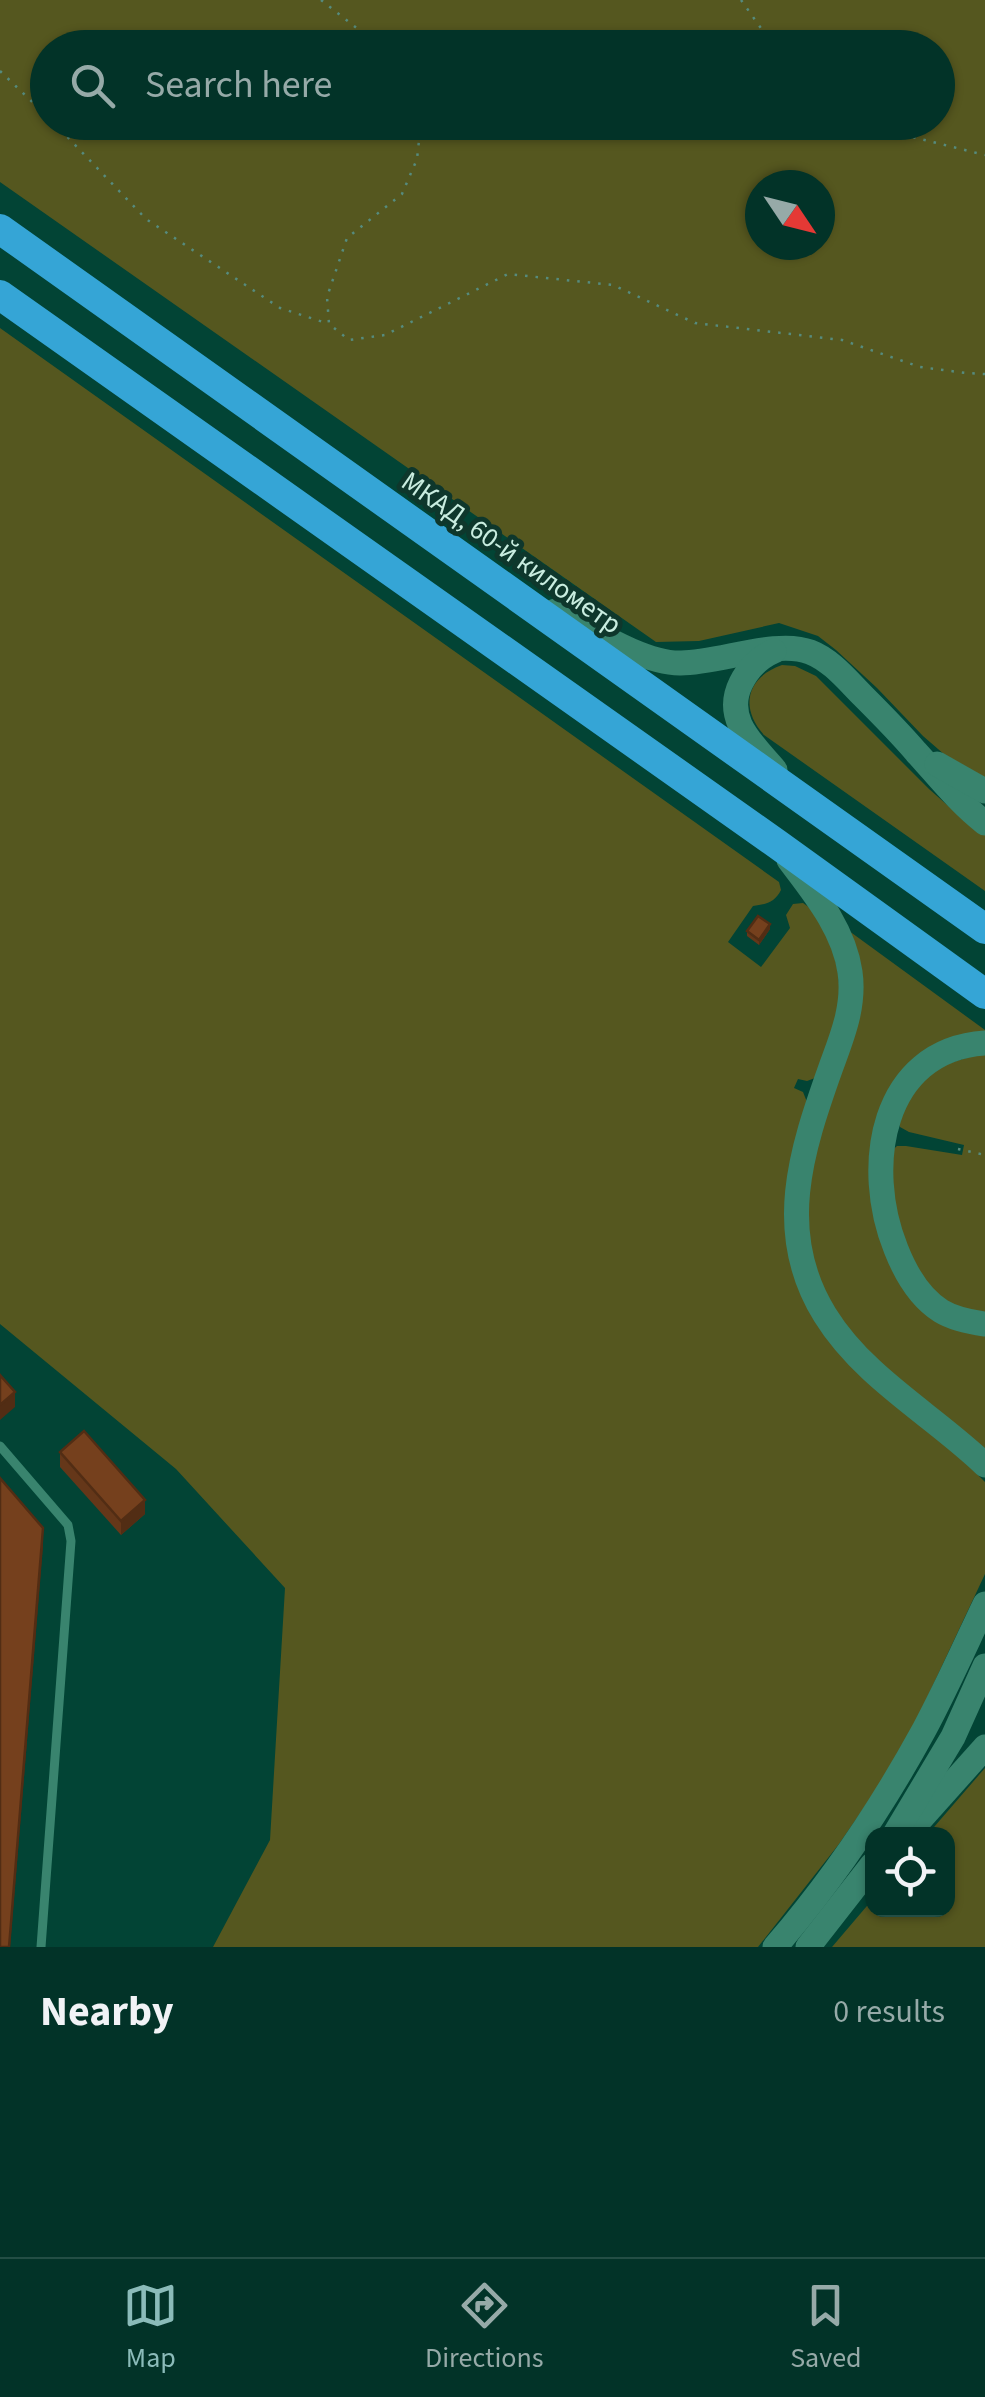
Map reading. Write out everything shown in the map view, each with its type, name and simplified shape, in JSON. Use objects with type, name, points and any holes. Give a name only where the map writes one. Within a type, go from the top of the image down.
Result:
[{"type":"highway","name":"МКАД, 60-й километр","points":[[0,229],[985,929]]},
{"type":"highway","points":[[0,295],[985,994]]},
{"type":"main road","points":[[498,582],[644,656],[662,661],[704,661],[780,648],[812,652],[825,660],[985,823]]},
{"type":"main road","points":[[780,648],[753,665],[736,694],[734,709],[748,739],[795,793]]},
{"type":"main road","points":[[909,744],[985,790]]},
{"type":"main road","points":[[777,844],[822,904],[841,943],[850,974],[847,1020],[812,1119],[797,1185],[798,1239],[808,1276],[824,1313],[862,1361],[985,1465]]},
{"type":"main road","points":[[985,1043],[949,1050],[930,1060],[914,1076],[890,1114],[880,1158],[890,1235],[913,1281],[938,1309],[985,1324]]},
{"type":"main road","points":[[774,1947],[871,1822],[925,1728],[985,1604]]},
{"type":"main road","points":[[899,1827],[953,1737],[985,1666]]},
{"type":"main road","points":[[912,1827],[985,1747]]},
{"type":"main road","points":[[808,1947],[865,1877]]},
{"type":"lane","points":[[0,1446],[68,1525],[71,1541],[41,1947]]},
{"type":"path","points":[[321,0],[359,30]]},
{"type":"path","points":[[740,0],[762,30]]},
{"type":"path","points":[[0,71],[30,100]]},
{"type":"path","points":[[70,140],[146,219],[280,308],[329,324],[349,340],[385,335],[508,274],[612,285],[695,323],[842,340],[920,366],[985,374]]},
{"type":"path","points":[[329,324],[327,298],[347,238],[402,194],[417,159],[419,140]]},
{"type":"path","points":[[925,140],[985,155]]},
{"type":"path","points":[[958,1149],[985,1155]]},
{"type":"shaded area","points":[[0,0],[985,0],[985,784],[923,736],[877,688],[818,636],[779,623],[699,641],[656,642],[0,182]]},
{"type":"shaded area","points":[[0,328],[779,882],[781,890],[776,897],[753,906],[728,942],[761,967],[790,928],[786,915],[793,904],[808,906],[824,930],[839,978],[839,995],[815,1078],[798,1079],[794,1088],[803,1092],[807,1102],[790,1259],[950,1447],[985,1482],[985,1574],[911,1732],[874,1793],[758,1947],[213,1947],[270,1840],[285,1588],[176,1469],[0,1324]]},
{"type":"shaded area","points":[[782,665],[795,666],[816,676],[929,789],[985,833],[985,891],[764,735],[751,714],[751,694],[761,677]]},
{"type":"shaded area","points":[[845,928],[985,1030],[985,1034],[893,1091],[894,1263],[985,1333],[985,1454],[895,1380],[845,1330],[810,1261],[805,1186],[854,1021]]},
{"type":"shaded area","points":[[985,1052],[985,1316],[949,1307],[924,1282],[898,1230],[888,1154],[897,1146],[906,1146],[962,1155],[964,1145],[900,1127],[900,1110],[934,1068]]},
{"type":"shaded area","points":[[985,1768],[985,1947],[832,1947],[865,1908],[865,1917],[955,1917],[955,1827],[934,1827]]},
{"type":"building","points":[[758,916],[770,924],[759,940],[747,931]]},
{"type":"building","points":[[0,1375],[15,1392],[0,1405]]},
{"type":"building","points":[[84,1431],[145,1500],[121,1521],[60,1452]]},
{"type":"building","points":[[0,1478],[43,1528],[9,1947],[0,1947]]}]
